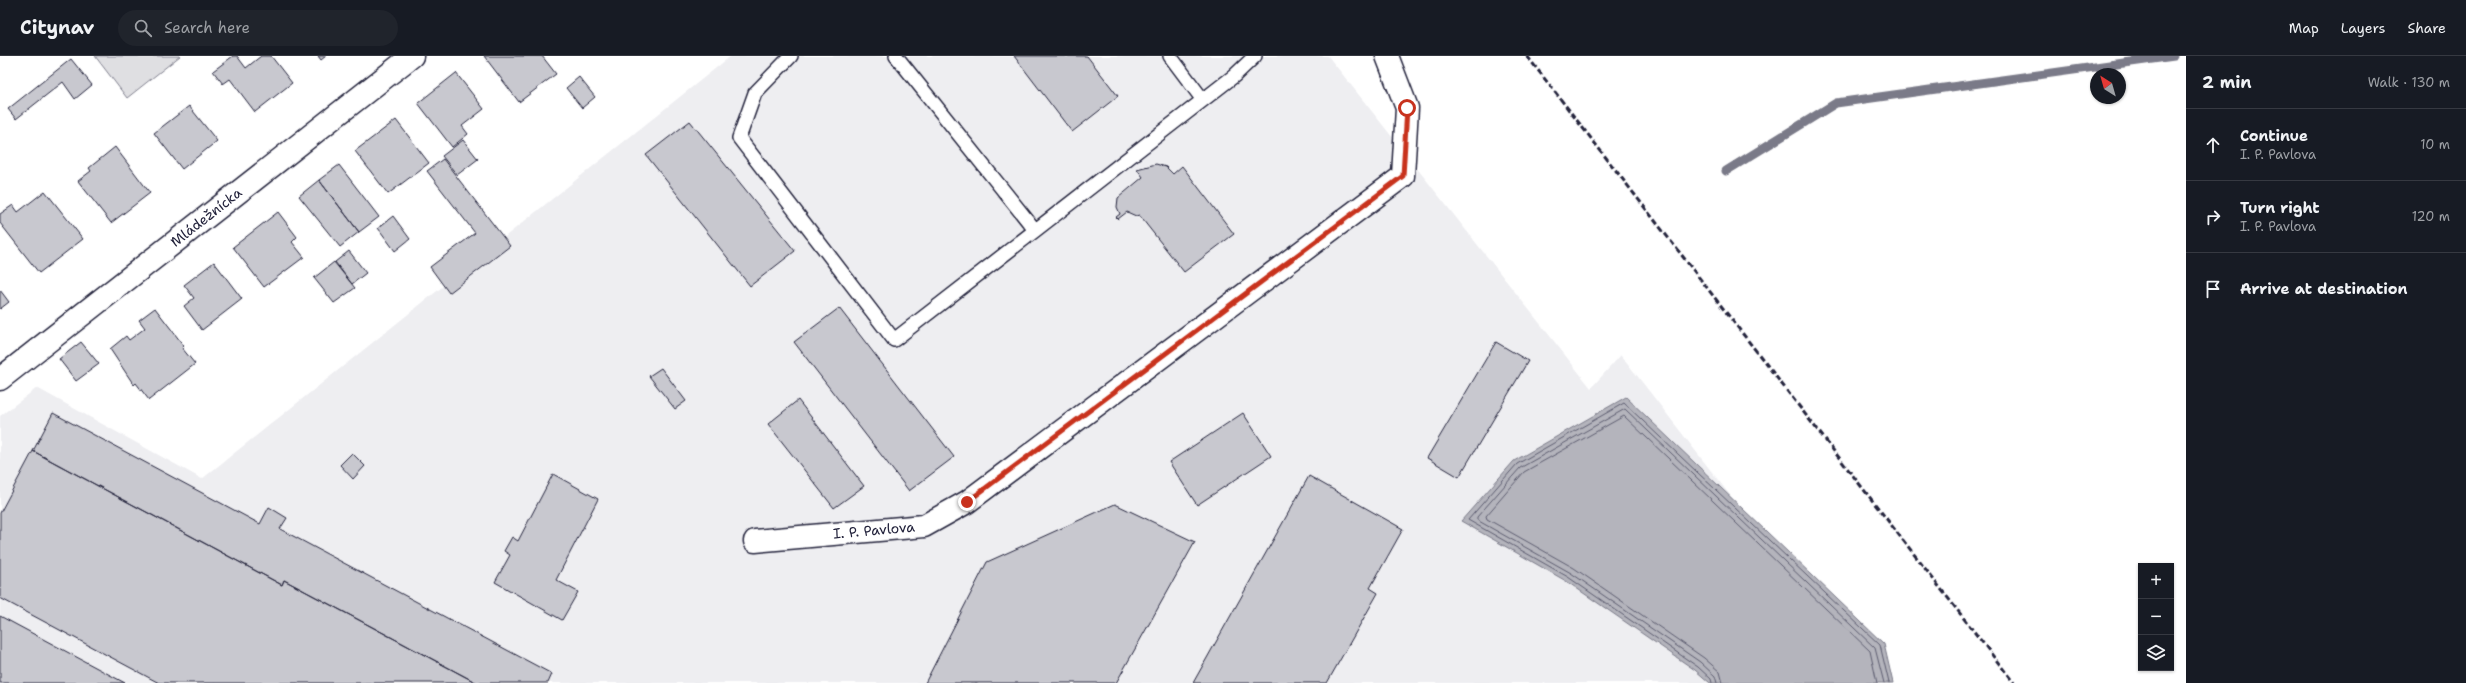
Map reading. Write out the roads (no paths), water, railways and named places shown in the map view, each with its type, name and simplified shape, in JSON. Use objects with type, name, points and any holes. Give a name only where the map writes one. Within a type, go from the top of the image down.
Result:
[{"type":"street","name":"Mládežnícka","points":[[0,379],[412,56]]},
{"type":"street","name":"I. P. Pavlova","points":[[755,541],[924,526],[967,502],[1403,176],[1407,108],[1387,56]]},
{"type":"lane","points":[[791,56],[755,92],[738,138],[894,340],[1203,100],[1255,56]]},
{"type":"lane","points":[[896,56],[1035,230]]},
{"type":"lane","points":[[1170,56],[1203,100]]},
{"type":"water","points":[[1626,397],[1884,644],[1893,683],[1710,683],[1695,670],[1566,581],[1461,521],[1514,461]]},
{"type":"waterway","points":[[1726,171],[1836,103],[2174,56]]},
{"type":"railway","points":[[1527,56],[2014,683]]}]
